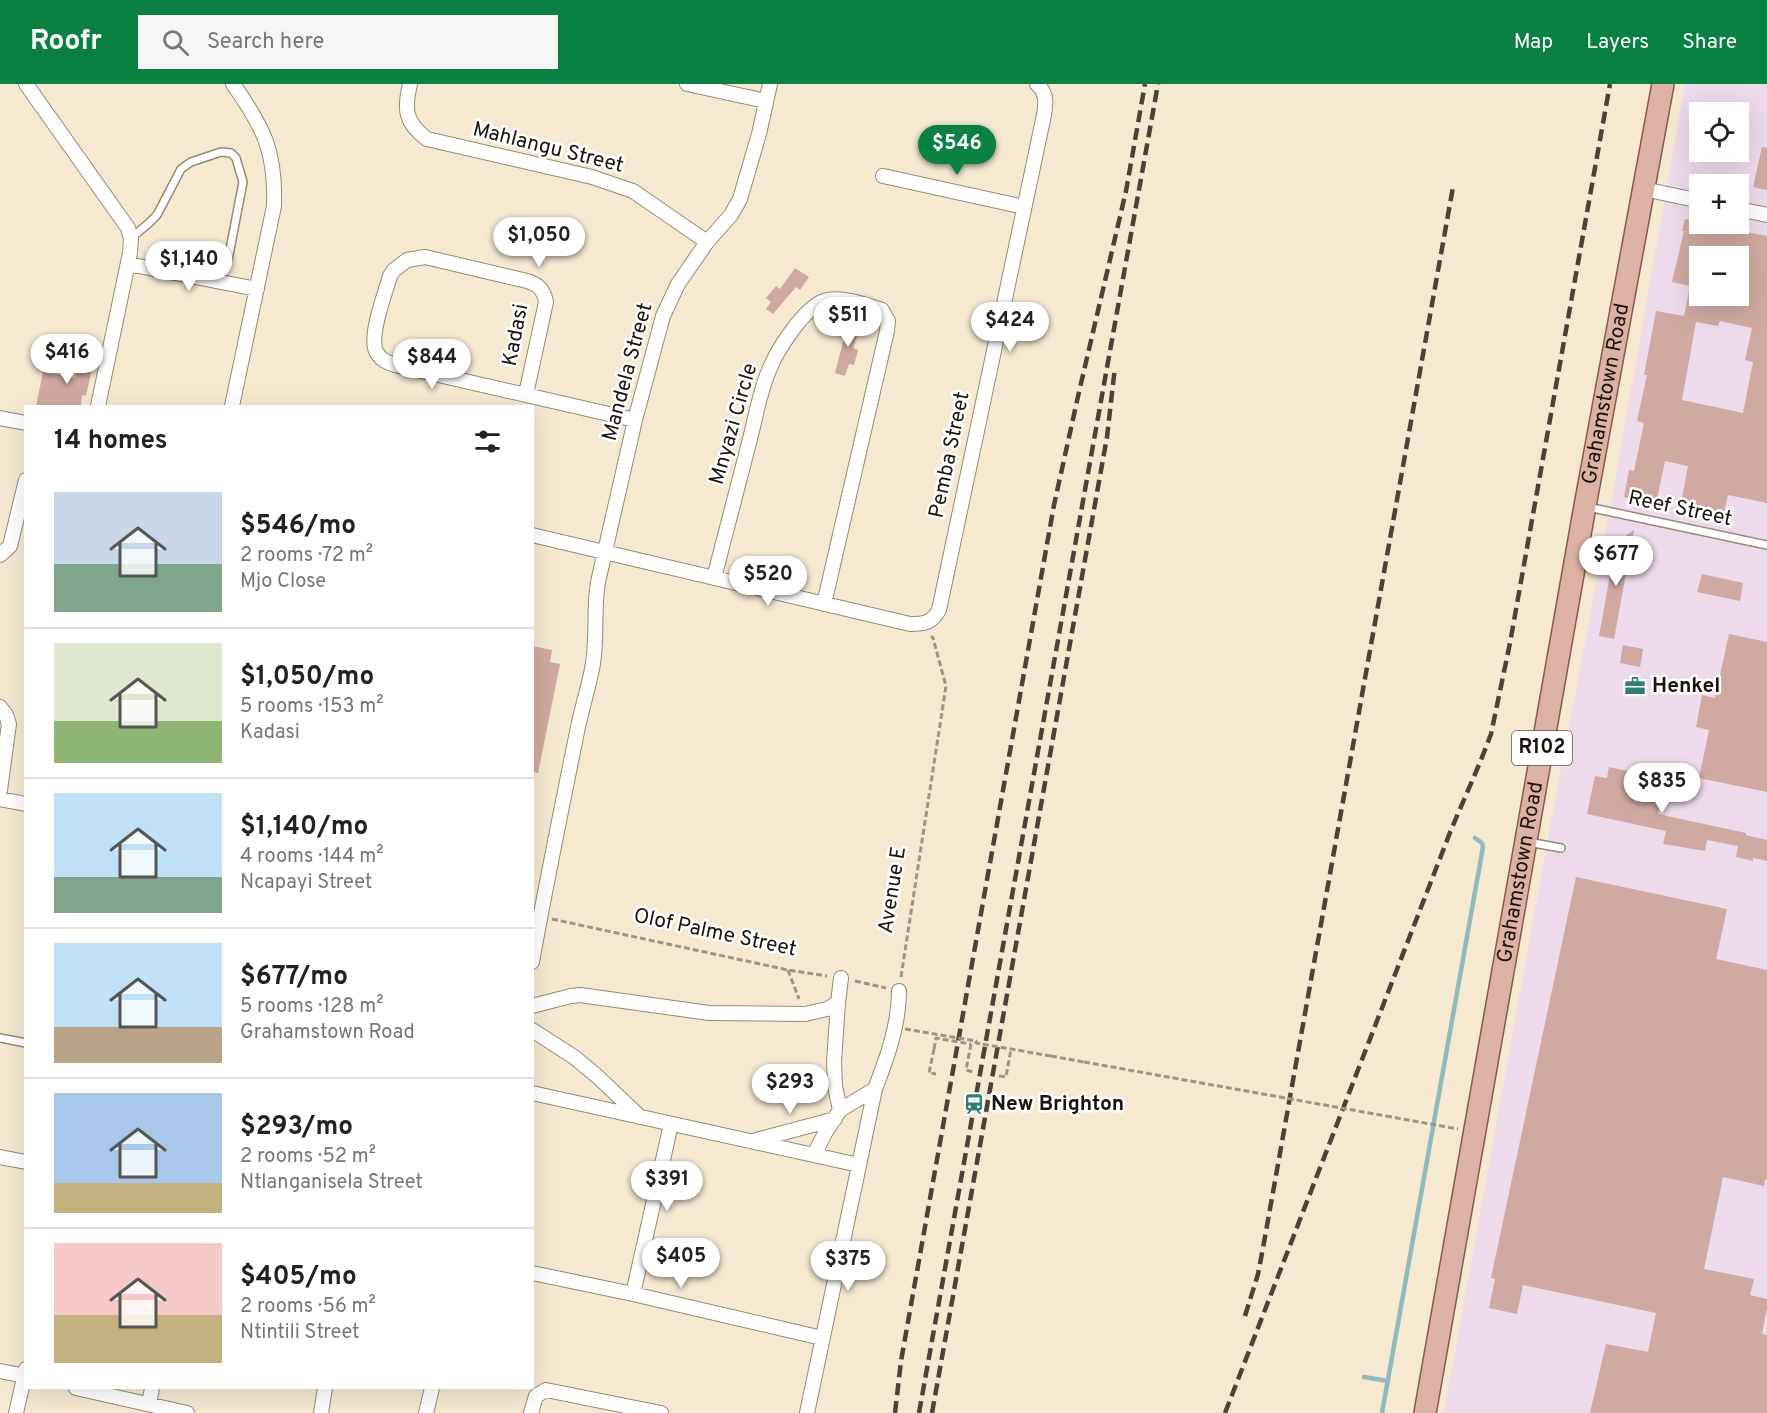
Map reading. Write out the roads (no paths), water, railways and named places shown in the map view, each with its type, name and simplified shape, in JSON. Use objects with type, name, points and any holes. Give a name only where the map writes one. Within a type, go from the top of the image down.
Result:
[{"type":"main road","name":"Grahamstown Road","points":[[1425,1413],[1525,841],[1663,84]]},
{"type":"street","points":[[26,84],[128,228],[131,238],[128,264],[98,405]]},
{"type":"street","points":[[232,405],[274,206],[275,181],[272,158],[266,140],[247,104],[233,84]]},
{"type":"street","name":"Mahlangu Street","points":[[410,84],[406,109],[408,117],[418,133],[427,139],[592,177],[633,191],[707,242]]},
{"type":"street","points":[[687,84],[766,100]]},
{"type":"street","name":"Mandela Street","points":[[534,938],[537,902],[592,668],[595,643],[595,598],[635,420],[663,316],[678,284],[707,242],[731,215],[740,199],[759,134],[770,84]]},
{"type":"street","name":"Pemba Street","points":[[824,604],[910,624],[925,623],[939,610],[1046,102],[1044,92],[1037,84]]},
{"type":"street","points":[[883,176],[1024,207]]},
{"type":"street","points":[[1644,189],[1689,199]]},
{"type":"street","points":[[1749,211],[1767,215]]},
{"type":"street","name":"Kadasi","points":[[526,394],[546,302],[539,286],[527,281],[425,257],[407,260],[394,270],[390,276],[374,337],[376,351],[382,360],[410,369],[635,420]]},
{"type":"street","points":[[128,264],[256,290]]},
{"type":"street","name":"Mnyazi Circle","points":[[714,578],[761,397],[774,359],[801,320],[818,303],[826,299],[857,302],[882,310],[888,321],[887,331],[824,604]]},
{"type":"street","points":[[0,418],[24,423]]},
{"type":"street","points":[[0,555],[10,546],[24,488]]},
{"type":"street","points":[[534,535],[824,604]]},
{"type":"street","points":[[0,707],[9,724],[0,790]]},
{"type":"street","points":[[0,799],[24,804]]},
{"type":"street","points":[[814,1155],[838,1114],[834,1062],[841,978]]},
{"type":"street","points":[[807,1413],[875,1089],[891,1044],[899,991]]},
{"type":"street","points":[[534,1005],[580,995],[709,1013],[805,1014],[827,1009],[838,1003]]},
{"type":"street","points":[[534,1031],[574,1057],[641,1118]]},
{"type":"street","points":[[754,1141],[838,1114],[875,1089]]},
{"type":"street","points":[[534,1093],[859,1165]]},
{"type":"street","points":[[633,1294],[671,1124]]},
{"type":"street","points":[[0,1156],[24,1162]]},
{"type":"street","points":[[534,1273],[822,1338]]},
{"type":"street","points":[[0,1371],[24,1374]]},
{"type":"street","points":[[16,1413],[24,1378]]},
{"type":"street","points":[[81,1389],[187,1413]]},
{"type":"street","points":[[149,1404],[152,1389]]},
{"type":"street","points":[[321,1413],[325,1389]]},
{"type":"street","points":[[426,1413],[432,1389]]},
{"type":"street","points":[[531,1413],[536,1396],[546,1390],[661,1413]]},
{"type":"lane","points":[[131,238],[157,215],[181,169],[221,152],[227,152],[236,158],[243,182],[228,260]]},
{"type":"lane","name":"Reef Street","points":[[1585,506],[1767,545]]},
{"type":"lane","points":[[1525,841],[1561,848]]},
{"type":"lane","points":[[0,1038],[24,1043]]},
{"type":"waterway","points":[[1382,1413],[1483,847],[1482,843],[1475,838]]},
{"type":"waterway","points":[[1364,1377],[1388,1381]]},
{"type":"railway","points":[[895,1413],[901,1361],[1054,505],[1126,191],[1145,84]]},
{"type":"railway","points":[[919,1413],[1158,84]]},
{"type":"railway","points":[[1225,1413],[1451,830],[1491,734],[1510,643],[1610,84]]},
{"type":"railway","points":[[1245,1316],[1258,1274],[1263,1248],[1453,187]]},
{"type":"railway","points":[[932,1413],[1107,437],[1115,367]]},
{"type":"place","name":"Henkel","points":[[1635,686]]},
{"type":"place","name":"New Brighton","points":[[974,1104]]}]
